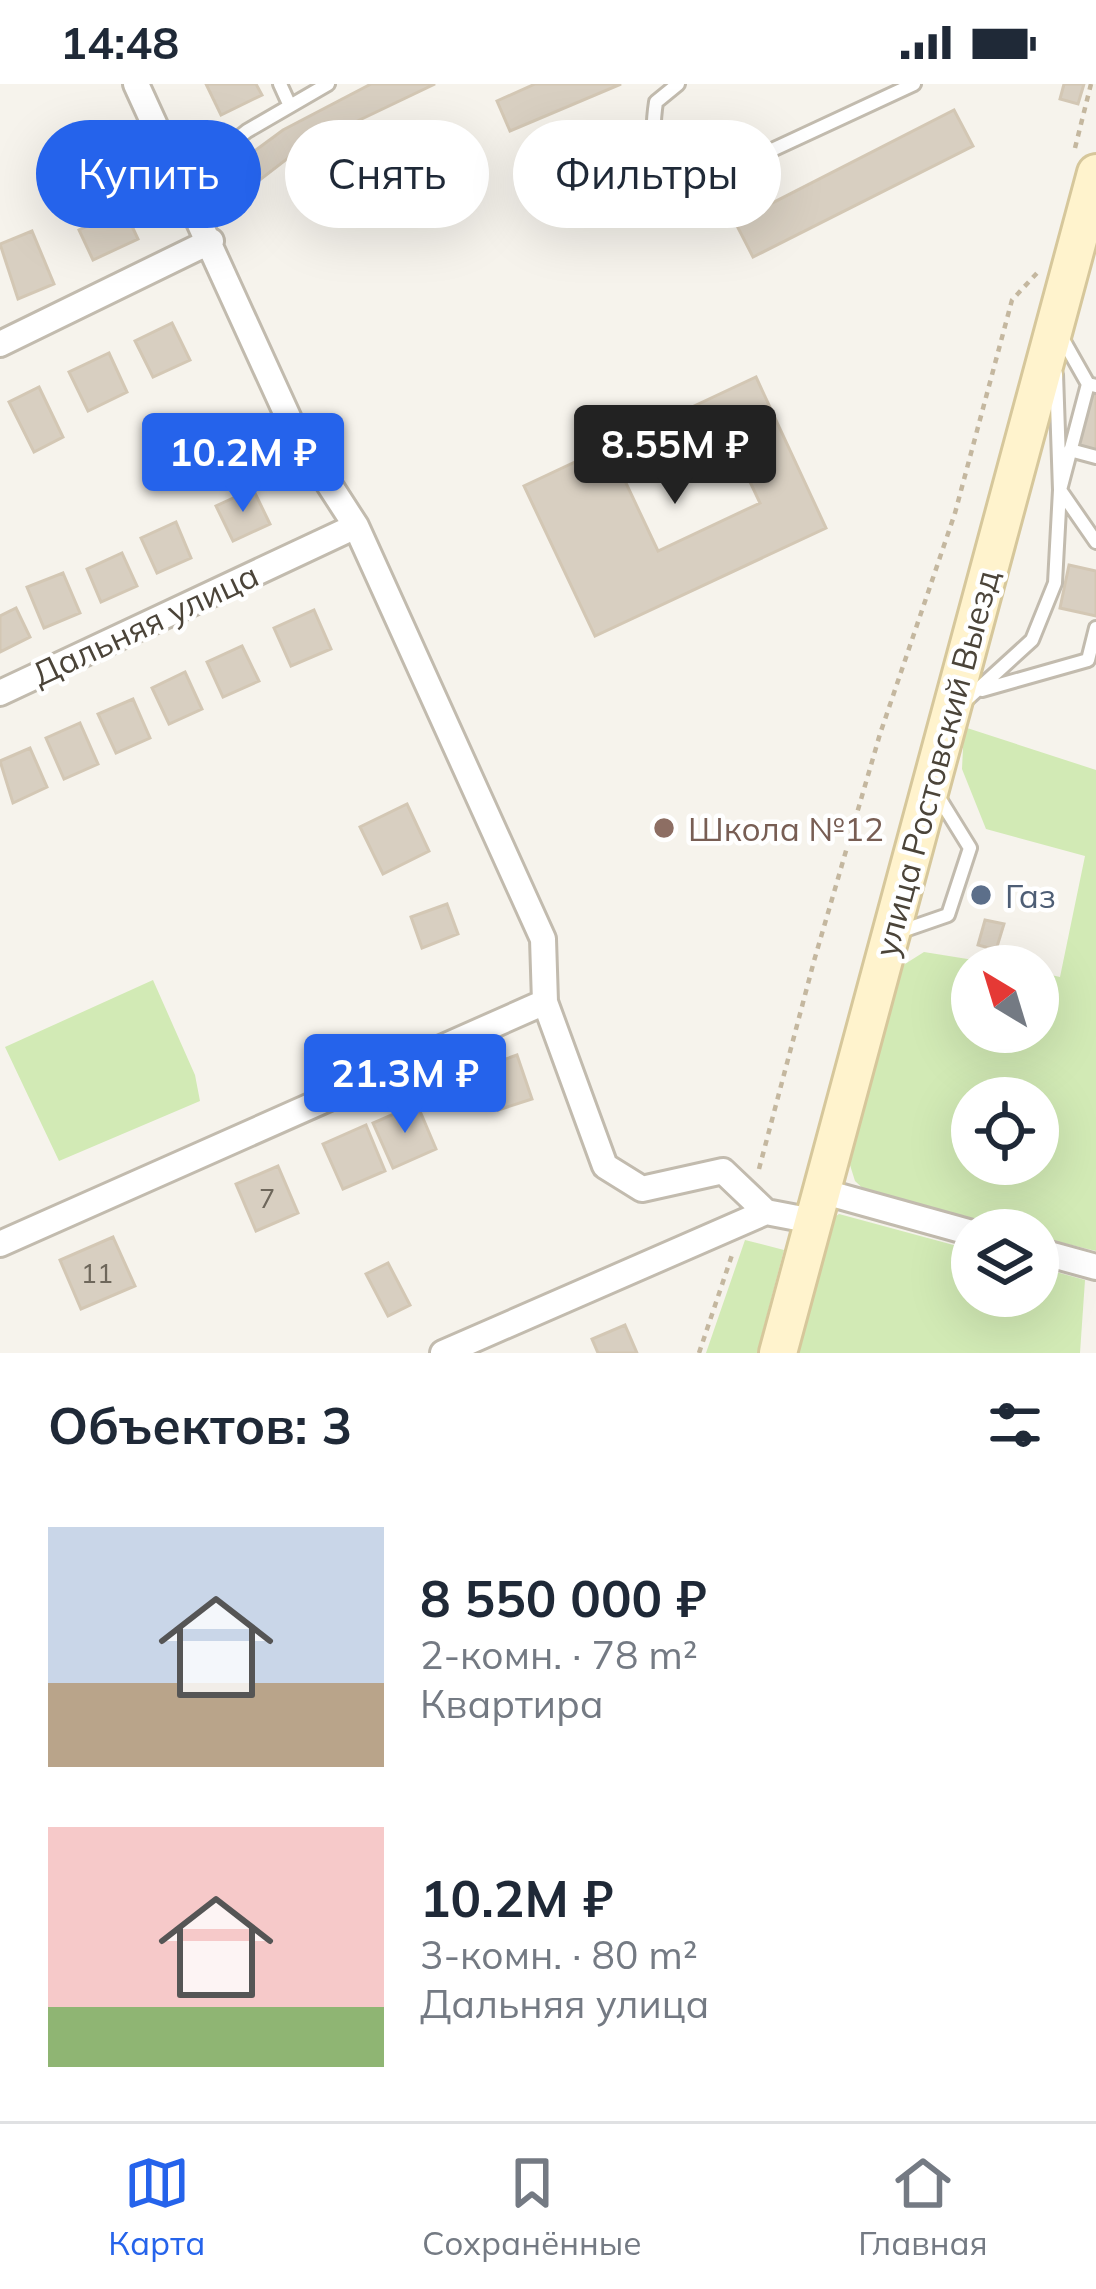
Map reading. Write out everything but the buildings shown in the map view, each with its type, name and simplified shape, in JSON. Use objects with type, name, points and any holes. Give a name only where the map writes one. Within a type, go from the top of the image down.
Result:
[{"type":"main road","name":"улица Ростовский Выезд","points":[[778,1353],[931,784],[962,703],[1055,325],[1085,162]]},
{"type":"street","points":[[136,84],[153,120]]},
{"type":"street","points":[[205,228],[294,430],[356,526],[543,939],[545,1002],[604,1166],[642,1189],[723,1171],[754,1210]]},
{"type":"street","points":[[0,344],[211,241]]},
{"type":"street","name":"Дальняя улица","points":[[0,693],[356,526]]},
{"type":"street","points":[[0,1244],[545,1002]]},
{"type":"street","points":[[443,1353],[754,1210],[817,1206],[951,1229]]},
{"type":"street","points":[[1059,1257],[1096,1267]]},
{"type":"lane","points":[[280,84],[290,106]]},
{"type":"lane","points":[[261,126],[328,84]]},
{"type":"lane","points":[[678,84],[656,101],[651,139],[666,175],[690,188],[914,84]]},
{"type":"lane","points":[[1055,325],[1092,385],[1060,490],[1096,542]]},
{"type":"lane","points":[[962,703],[1032,640],[1055,583],[1060,490],[1055,325]]},
{"type":"lane","points":[[1070,450],[1096,457]]},
{"type":"lane","points":[[962,703],[1088,660],[1096,628]]},
{"type":"lane","points":[[890,935],[948,915],[970,848],[931,784]]},
{"type":"path","points":[[1085,162],[1091,84]]},
{"type":"path","points":[[699,1353],[754,1210],[814,961],[880,734],[955,513],[1012,300],[1045,265]]},
{"type":"green space","points":[[964,727],[1096,770],[1096,1251],[1059,1242],[1059,1209],[951,1209],[951,1215],[871,1196],[855,1181],[850,1165],[897,969],[924,952],[951,956],[951,1053],[1059,1053],[1059,977],[1085,856],[986,829],[962,769]]},
{"type":"green space","points":[[153,980],[195,1075],[200,1101],[59,1161],[5,1047]]},
{"type":"green space","points":[[839,1214],[951,1244],[951,1317],[1059,1317],[1059,1273],[1085,1280],[1080,1353],[788,1353],[820,1227]]},
{"type":"green space","points":[[745,1240],[784,1250],[757,1353],[706,1353]]},
{"type":"place","name":"Школа №12","points":[[664,828]]},
{"type":"place","name":"Газ","points":[[981,895]]}]
